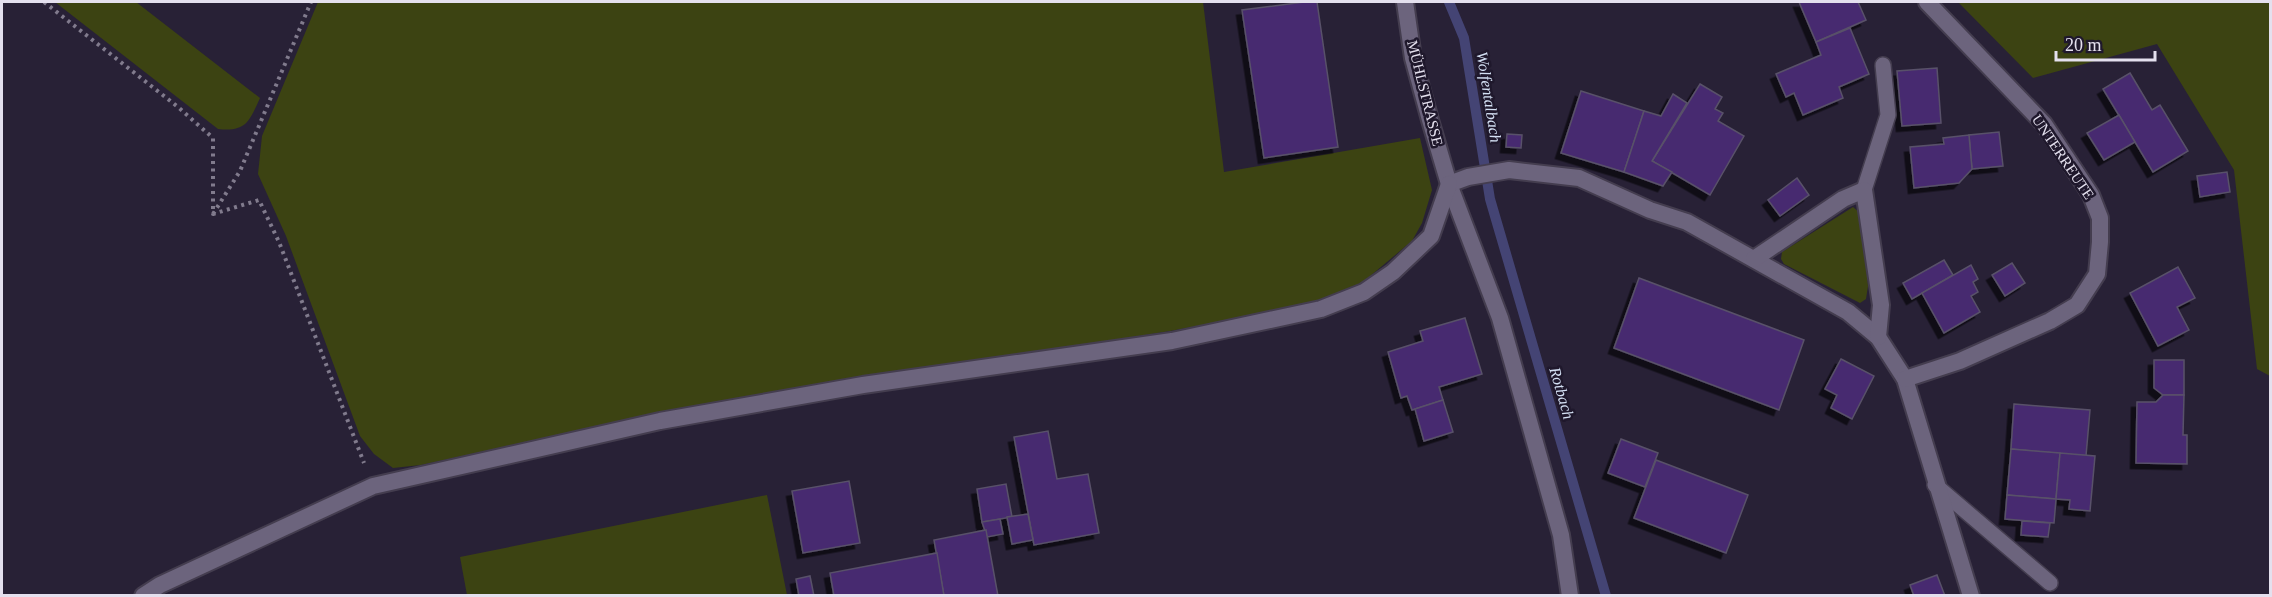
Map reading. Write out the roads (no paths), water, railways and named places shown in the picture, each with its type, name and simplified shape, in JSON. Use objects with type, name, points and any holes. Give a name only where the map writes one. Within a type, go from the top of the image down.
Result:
[{"type":"street","name":"MÜHLSTRASSE","points":[[1405,2],[1413,57],[1449,184],[1500,318],[1561,535],[1570,596]]},
{"type":"street","name":"UNTERREUTE","points":[[1905,379],[1960,361],[2050,321],[2077,305],[2097,274],[2100,242],[2100,218],[2091,195],[2044,124],[1927,2]]},
{"type":"street","points":[[143,596],[373,486],[660,421],[863,385],[1172,341],[1321,309],[1364,292],[1394,272],[1431,236],[1449,184],[1468,177],[1509,170],[1579,178],[1650,210],[1687,222],[1848,312],[1878,337],[1905,379],[1935,485],[1971,596]]},
{"type":"street","points":[[1754,259],[1843,199],[1864,190],[1881,305],[1878,337]]},
{"type":"lane","points":[[1864,190],[1888,116],[1883,65]]},
{"type":"lane","points":[[1935,485],[2050,583]]},
{"type":"waterway","name":"Rotbach","points":[[1449,2],[1464,38],[1490,199],[1606,596]]},
{"type":"water label","name":"Wolfentalbach","points":[[1489,97]]}]
